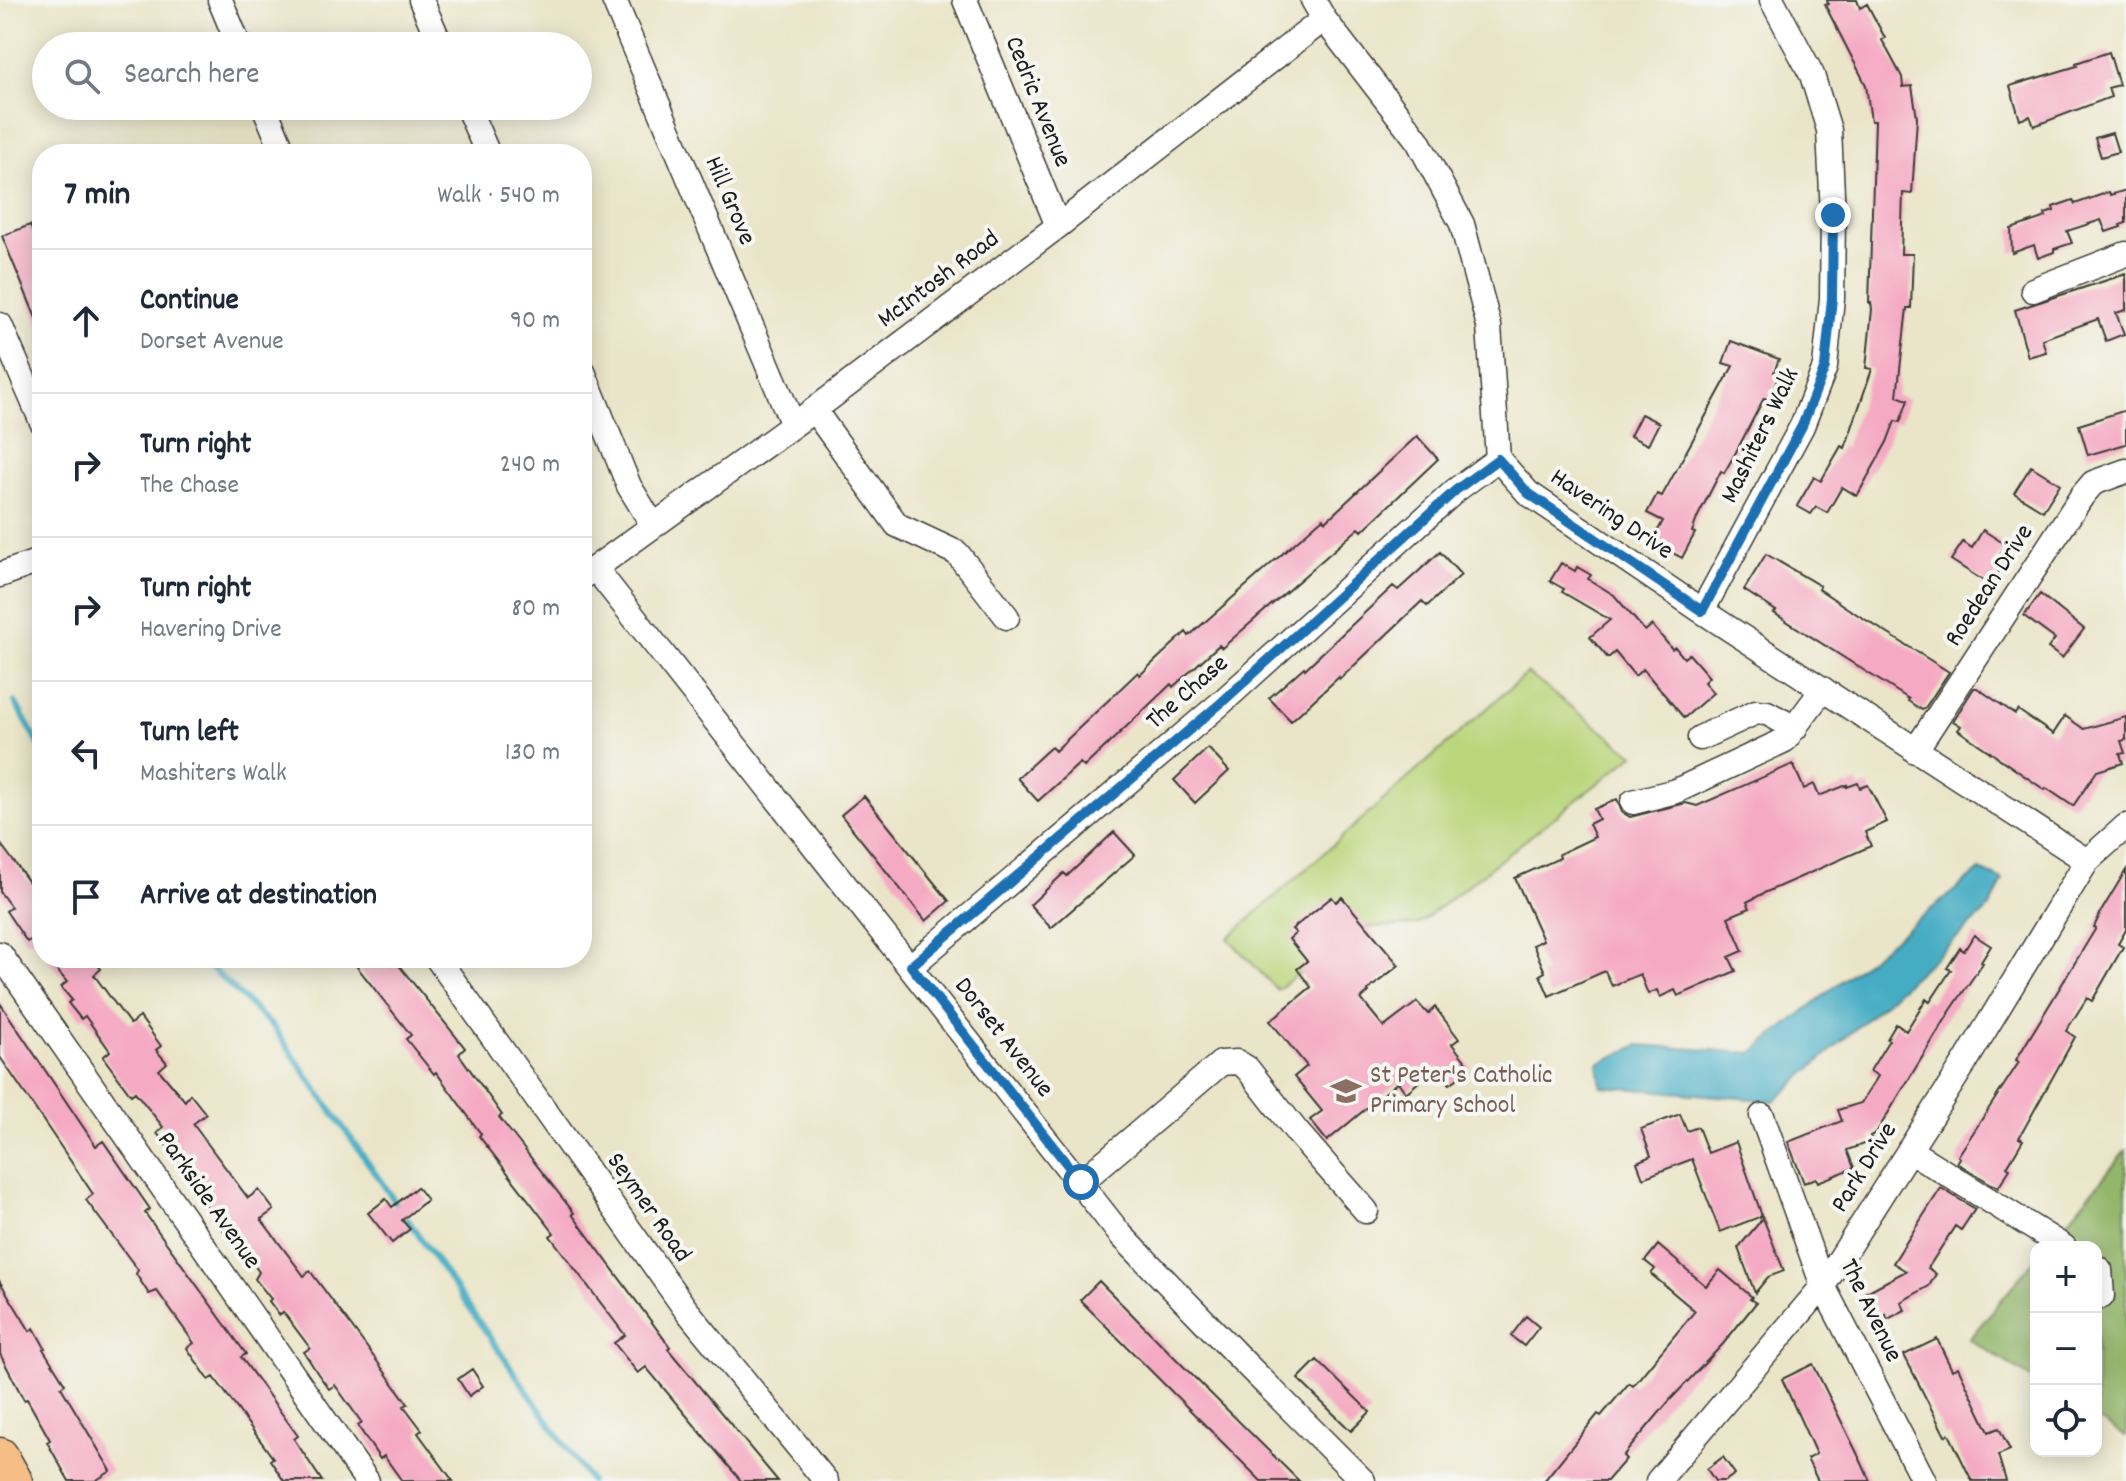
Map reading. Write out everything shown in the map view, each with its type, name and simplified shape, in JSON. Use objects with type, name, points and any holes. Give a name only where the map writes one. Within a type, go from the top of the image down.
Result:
[{"type":"highway","points":[[0,1456],[14,1481]]},
{"type":"street","points":[[220,0],[233,32]]},
{"type":"street","points":[[421,0],[435,32]]},
{"type":"street","name":"Hill Grove","points":[[614,0],[793,425]]},
{"type":"street","name":"Cedric Avenue","points":[[965,0],[1058,226]]},
{"type":"street","name":"Mashiters Walk","points":[[1702,611],[1802,426],[1825,367],[1832,285],[1829,130],[1812,75],[1772,0]]},
{"type":"street","points":[[1318,10],[1418,141],[1462,224],[1489,326],[1498,459]]},
{"type":"street","name":"McIntosh Road","points":[[592,569],[814,410],[1058,226],[1318,10]]},
{"type":"street","points":[[270,120],[280,144]]},
{"type":"street","points":[[473,120],[484,144]]},
{"type":"street","points":[[2033,290],[2126,254]]},
{"type":"street","points":[[0,325],[32,399]]},
{"type":"street","points":[[592,394],[629,486],[653,525]]},
{"type":"street","points":[[814,410],[897,525],[957,553],[1007,617]]},
{"type":"street","name":"Havering Drive","points":[[1498,459],[1528,493],[1702,611],[2087,861]]},
{"type":"street","name":"The Chase","points":[[911,966],[1221,703],[1456,490],[1498,459]]},
{"type":"street","name":"Roedean Drive","points":[[1915,751],[2082,496],[2093,483],[2126,471]]},
{"type":"street","points":[[0,575],[32,564]]},
{"type":"street","name":"Dorset Avenue","points":[[592,577],[911,966],[1120,1234],[1363,1481]]},
{"type":"street","points":[[1633,802],[1676,791],[1785,740],[1823,689]]},
{"type":"street","points":[[1700,738],[1756,712],[1767,713],[1795,728]]},
{"type":"street","name":"Park Drive","points":[[1658,1481],[1823,1286],[2087,861],[2126,826]]},
{"type":"street","name":"Parkside Avenue","points":[[0,954],[367,1481]]},
{"type":"street","name":"Seymer Road","points":[[444,968],[684,1307],[826,1481]]},
{"type":"street","points":[[1081,1182],[1221,1063],[1237,1062],[1247,1068],[1297,1132],[1366,1211]]},
{"type":"street","name":"The Avenue","points":[[1762,1116],[1823,1286],[1924,1481]]},
{"type":"street","points":[[1909,1150],[2054,1241]]},
{"type":"green space","points":[[1527,673],[1634,755],[1417,925],[1360,928],[1277,990],[1228,938]]},
{"type":"green space","points":[[2126,1150],[2126,1437],[2102,1422],[2102,1241],[2051,1241]]},
{"type":"green space","points":[[2030,1265],[2030,1377],[1969,1339]]},
{"type":"water","points":[[1980,870],[2003,880],[1990,908],[1775,1101],[1601,1086],[1598,1063],[1639,1045],[1752,1053]]},
{"type":"building","points":[[1827,0],[1857,0],[1860,8],[1867,4],[1902,77],[1903,87],[1912,86],[1917,118],[1912,194],[1903,193],[1901,254],[1913,254],[1911,308],[1907,308],[1897,396],[1908,400],[1900,422],[1895,421],[1857,496],[1842,487],[1827,513],[1816,507],[1811,514],[1797,506],[1814,477],[1821,481],[1841,446],[1845,448],[1872,369],[1866,368],[1872,309],[1869,303],[1875,121],[1871,121],[1866,85],[1825,5],[1828,4]]},
{"type":"building","points":[[2109,52],[2119,85],[2108,88],[2111,97],[2034,126],[2030,116],[2020,120],[2010,86],[2077,66],[2076,63]]},
{"type":"building","points":[[2112,133],[2118,152],[2101,157],[2095,138]]},
{"type":"building","points":[[2126,190],[2126,223],[2121,227],[2106,232],[2101,220],[2067,231],[2072,243],[2038,258],[2034,245],[2012,253],[2011,229],[2046,217],[2045,214],[2054,211],[2053,207],[2073,200],[2075,204],[2109,192],[2110,195]]},
{"type":"building","points":[[30,225],[32,308],[2,236]]},
{"type":"building","points":[[2126,274],[2126,310],[2116,313],[2124,334],[2106,341],[2098,319],[2042,339],[2046,352],[2028,357],[2015,310]]},
{"type":"building","points":[[1731,341],[1779,359],[1774,372],[1779,374],[1770,400],[1764,398],[1724,473],[1721,471],[1698,516],[1692,532],[1695,533],[1682,558],[1671,552],[1669,556],[1650,545],[1663,521],[1647,513],[1657,494],[1662,496],[1733,366],[1723,363]]},
{"type":"building","points":[[2126,410],[2126,444],[2088,455],[2079,425]]},
{"type":"building","points":[[1641,414],[1659,423],[1648,445],[1630,436]]},
{"type":"building","points":[[1417,436],[1438,459],[1362,531],[1359,528],[1222,648],[1219,645],[1173,687],[1171,684],[1084,767],[1080,763],[1038,801],[1017,778],[1051,747],[1055,751],[1138,672],[1140,675],[1186,632],[1189,636],[1323,518],[1326,521]]},
{"type":"building","points":[[2031,466],[2060,484],[2043,511],[2014,493]]},
{"type":"building","points":[[1983,530],[2006,545],[1994,564],[2001,568],[1990,585],[1951,560],[1963,542],[1972,548]]},
{"type":"building","points":[[1440,552],[1461,575],[1427,606],[1422,601],[1291,721],[1269,698],[1305,669],[1393,586],[1398,590]]},
{"type":"building","points":[[1766,554],[1949,672],[1925,708],[1922,710],[1908,701],[1744,590]]},
{"type":"building","points":[[1561,563],[1591,575],[1588,579],[1614,595],[1645,631],[1652,625],[1672,649],[1675,647],[1684,658],[1689,654],[1709,677],[1704,682],[1713,693],[1684,718],[1643,669],[1635,676],[1615,652],[1608,658],[1590,637],[1610,620],[1562,592],[1564,589],[1550,581]]},
{"type":"building","points":[[2040,594],[2084,629],[2062,658],[2048,648],[2055,639],[2024,616]]},
{"type":"building","points":[[1974,688],[2015,714],[2018,710],[2053,734],[2065,716],[2084,729],[2126,717],[2126,740],[2121,741],[2125,753],[2120,754],[2123,763],[2097,771],[2073,806],[1958,730],[1961,726],[1953,721]]},
{"type":"building","points":[[1208,748],[1229,771],[1195,803],[1174,780]]},
{"type":"building","points":[[1793,764],[1804,789],[1814,784],[1819,796],[1847,785],[1858,783],[1860,788],[1868,785],[1887,822],[1865,832],[1871,846],[1764,893],[1747,902],[1750,908],[1728,917],[1743,951],[1729,957],[1736,971],[1678,996],[1675,990],[1660,997],[1657,990],[1648,994],[1640,974],[1612,986],[1605,971],[1549,996],[1540,975],[1545,972],[1533,945],[1543,940],[1515,878],[1560,858],[1559,854],[1595,837],[1589,824],[1599,819],[1594,809],[1617,799],[1622,812],[1630,817],[1686,803],[1697,806]]},
{"type":"building","points":[[864,796],[949,901],[926,921],[841,815]]},
{"type":"building","points":[[1114,832],[1135,855],[1051,928],[1030,905]]},
{"type":"building","points":[[0,843],[29,882],[32,880],[32,939],[27,942],[6,911],[11,907],[0,892]]},
{"type":"building","points":[[2126,870],[2126,930],[2118,944],[2123,947],[2092,1001],[2087,998],[2066,1031],[2075,1037],[2019,1138],[2023,1140],[1998,1188],[1957,1163],[1958,1156],[2019,1062],[2016,1060],[2096,928],[2102,910]]},
{"type":"building","points":[[1332,897],[1336,902],[1342,897],[1399,965],[1361,999],[1384,1027],[1417,1002],[1428,1014],[1435,1007],[1459,1039],[1452,1044],[1471,1068],[1450,1084],[1436,1067],[1406,1093],[1398,1082],[1327,1141],[1310,1120],[1322,1111],[1294,1077],[1307,1066],[1270,1021],[1311,987],[1297,969],[1307,961],[1289,939],[1296,933],[1292,929]]},
{"type":"building","points":[[1974,935],[1991,946],[1983,963],[1876,1133],[1870,1136],[1872,1141],[1847,1150],[1854,1168],[1818,1182],[1816,1178],[1804,1183],[1788,1142],[1842,1121],[1838,1110],[1861,1103],[1878,1076],[1870,1071],[1896,1024],[1906,1031],[1926,999],[1930,1002],[1951,970],[1947,968],[1960,948],[1964,951]]},
{"type":"building","points":[[55,968],[100,968],[94,975],[130,1024],[140,1017],[161,1046],[156,1050],[167,1063],[159,1070],[185,1101],[190,1094],[206,1114],[193,1124],[248,1198],[259,1190],[274,1210],[261,1219],[304,1276],[310,1271],[363,1342],[408,1404],[404,1406],[422,1430],[418,1433],[453,1481],[402,1481],[384,1456],[380,1459],[358,1426],[362,1423],[335,1385],[329,1389],[304,1352],[310,1348],[283,1312],[279,1315],[269,1301],[271,1299],[255,1279],[259,1272],[235,1238],[231,1241],[203,1201],[210,1196],[185,1161],[181,1164],[157,1133],[163,1127],[135,1092],[131,1095],[103,1057],[110,1051],[85,1016],[81,1019],[68,1003],[72,1000],[61,987],[67,982]]},
{"type":"building","points":[[358,968],[401,968],[465,1048],[459,1054],[502,1115],[499,1117],[574,1213],[670,1347],[668,1349],[778,1481],[741,1481],[646,1367],[638,1373],[614,1343],[625,1335],[550,1236],[554,1233],[479,1136],[481,1134],[436,1072],[434,1074],[406,1039],[411,1035]]},
{"type":"building","points":[[0,1003],[96,1146],[103,1141],[150,1209],[145,1213],[246,1354],[241,1357],[298,1436],[294,1439],[322,1481],[284,1481],[270,1460],[273,1458],[214,1377],[209,1380],[187,1348],[194,1343],[157,1291],[149,1294],[136,1274],[138,1270],[86,1200],[93,1194],[0,1057]]},
{"type":"building","points":[[1680,1114],[1687,1131],[1698,1127],[1708,1153],[1736,1142],[1762,1216],[1720,1232],[1692,1159],[1643,1178],[1637,1162],[1651,1156],[1641,1129]]},
{"type":"building","points":[[417,1187],[427,1200],[402,1220],[410,1229],[392,1243],[368,1213],[386,1199],[392,1207]]},
{"type":"building","points":[[1941,1188],[1975,1209],[1961,1230],[1955,1226],[1928,1268],[1936,1274],[1929,1286],[1901,1302],[1905,1310],[1888,1319],[1885,1314],[1877,1318],[1863,1294],[1906,1271],[1893,1263]]},
{"type":"building","points":[[1763,1218],[1784,1271],[1768,1277],[1755,1293],[1738,1248]]},
{"type":"building","points":[[1658,1245],[1706,1286],[1720,1270],[1756,1303],[1623,1456],[1626,1459],[1607,1481],[1544,1481],[1598,1414],[1601,1416],[1629,1383],[1633,1386],[1695,1311],[1651,1274],[1655,1269],[1645,1261]]},
{"type":"building","points":[[1099,1281],[1299,1481],[1261,1481],[1080,1300]]},
{"type":"building","points":[[0,1282],[30,1331],[34,1328],[65,1384],[61,1387],[111,1471],[95,1481],[69,1481],[47,1442],[50,1440],[0,1354]]},
{"type":"building","points":[[1526,1316],[1539,1327],[1524,1346],[1511,1336]]},
{"type":"building","points":[[1937,1339],[1952,1370],[1958,1367],[1989,1432],[1999,1428],[2010,1450],[1998,1455],[2006,1481],[1972,1481],[1904,1355]]},
{"type":"building","points":[[1317,1360],[1370,1412],[1351,1431],[1298,1379]]},
{"type":"building","points":[[1813,1364],[1870,1481],[1818,1481],[1807,1459],[1816,1454],[1782,1379]]},
{"type":"building","points":[[472,1369],[483,1386],[469,1396],[458,1379]]},
{"type":"building","points":[[1723,1457],[1735,1474],[1725,1481],[1715,1481],[1707,1469]]},
{"type":"waterway","points":[[15,702],[32,732]]},
{"type":"waterway","points":[[211,968],[274,1028],[590,1481]]},
{"type":"place","name":"St Peter's Catholic Primary School","points":[[1346,1091]]},
{"type":"route","points":[[1081,1182],[911,966],[1221,703],[1456,490],[1498,459],[1528,493],[1702,611],[1802,426],[1825,367],[1832,298],[1833,215]]}]
